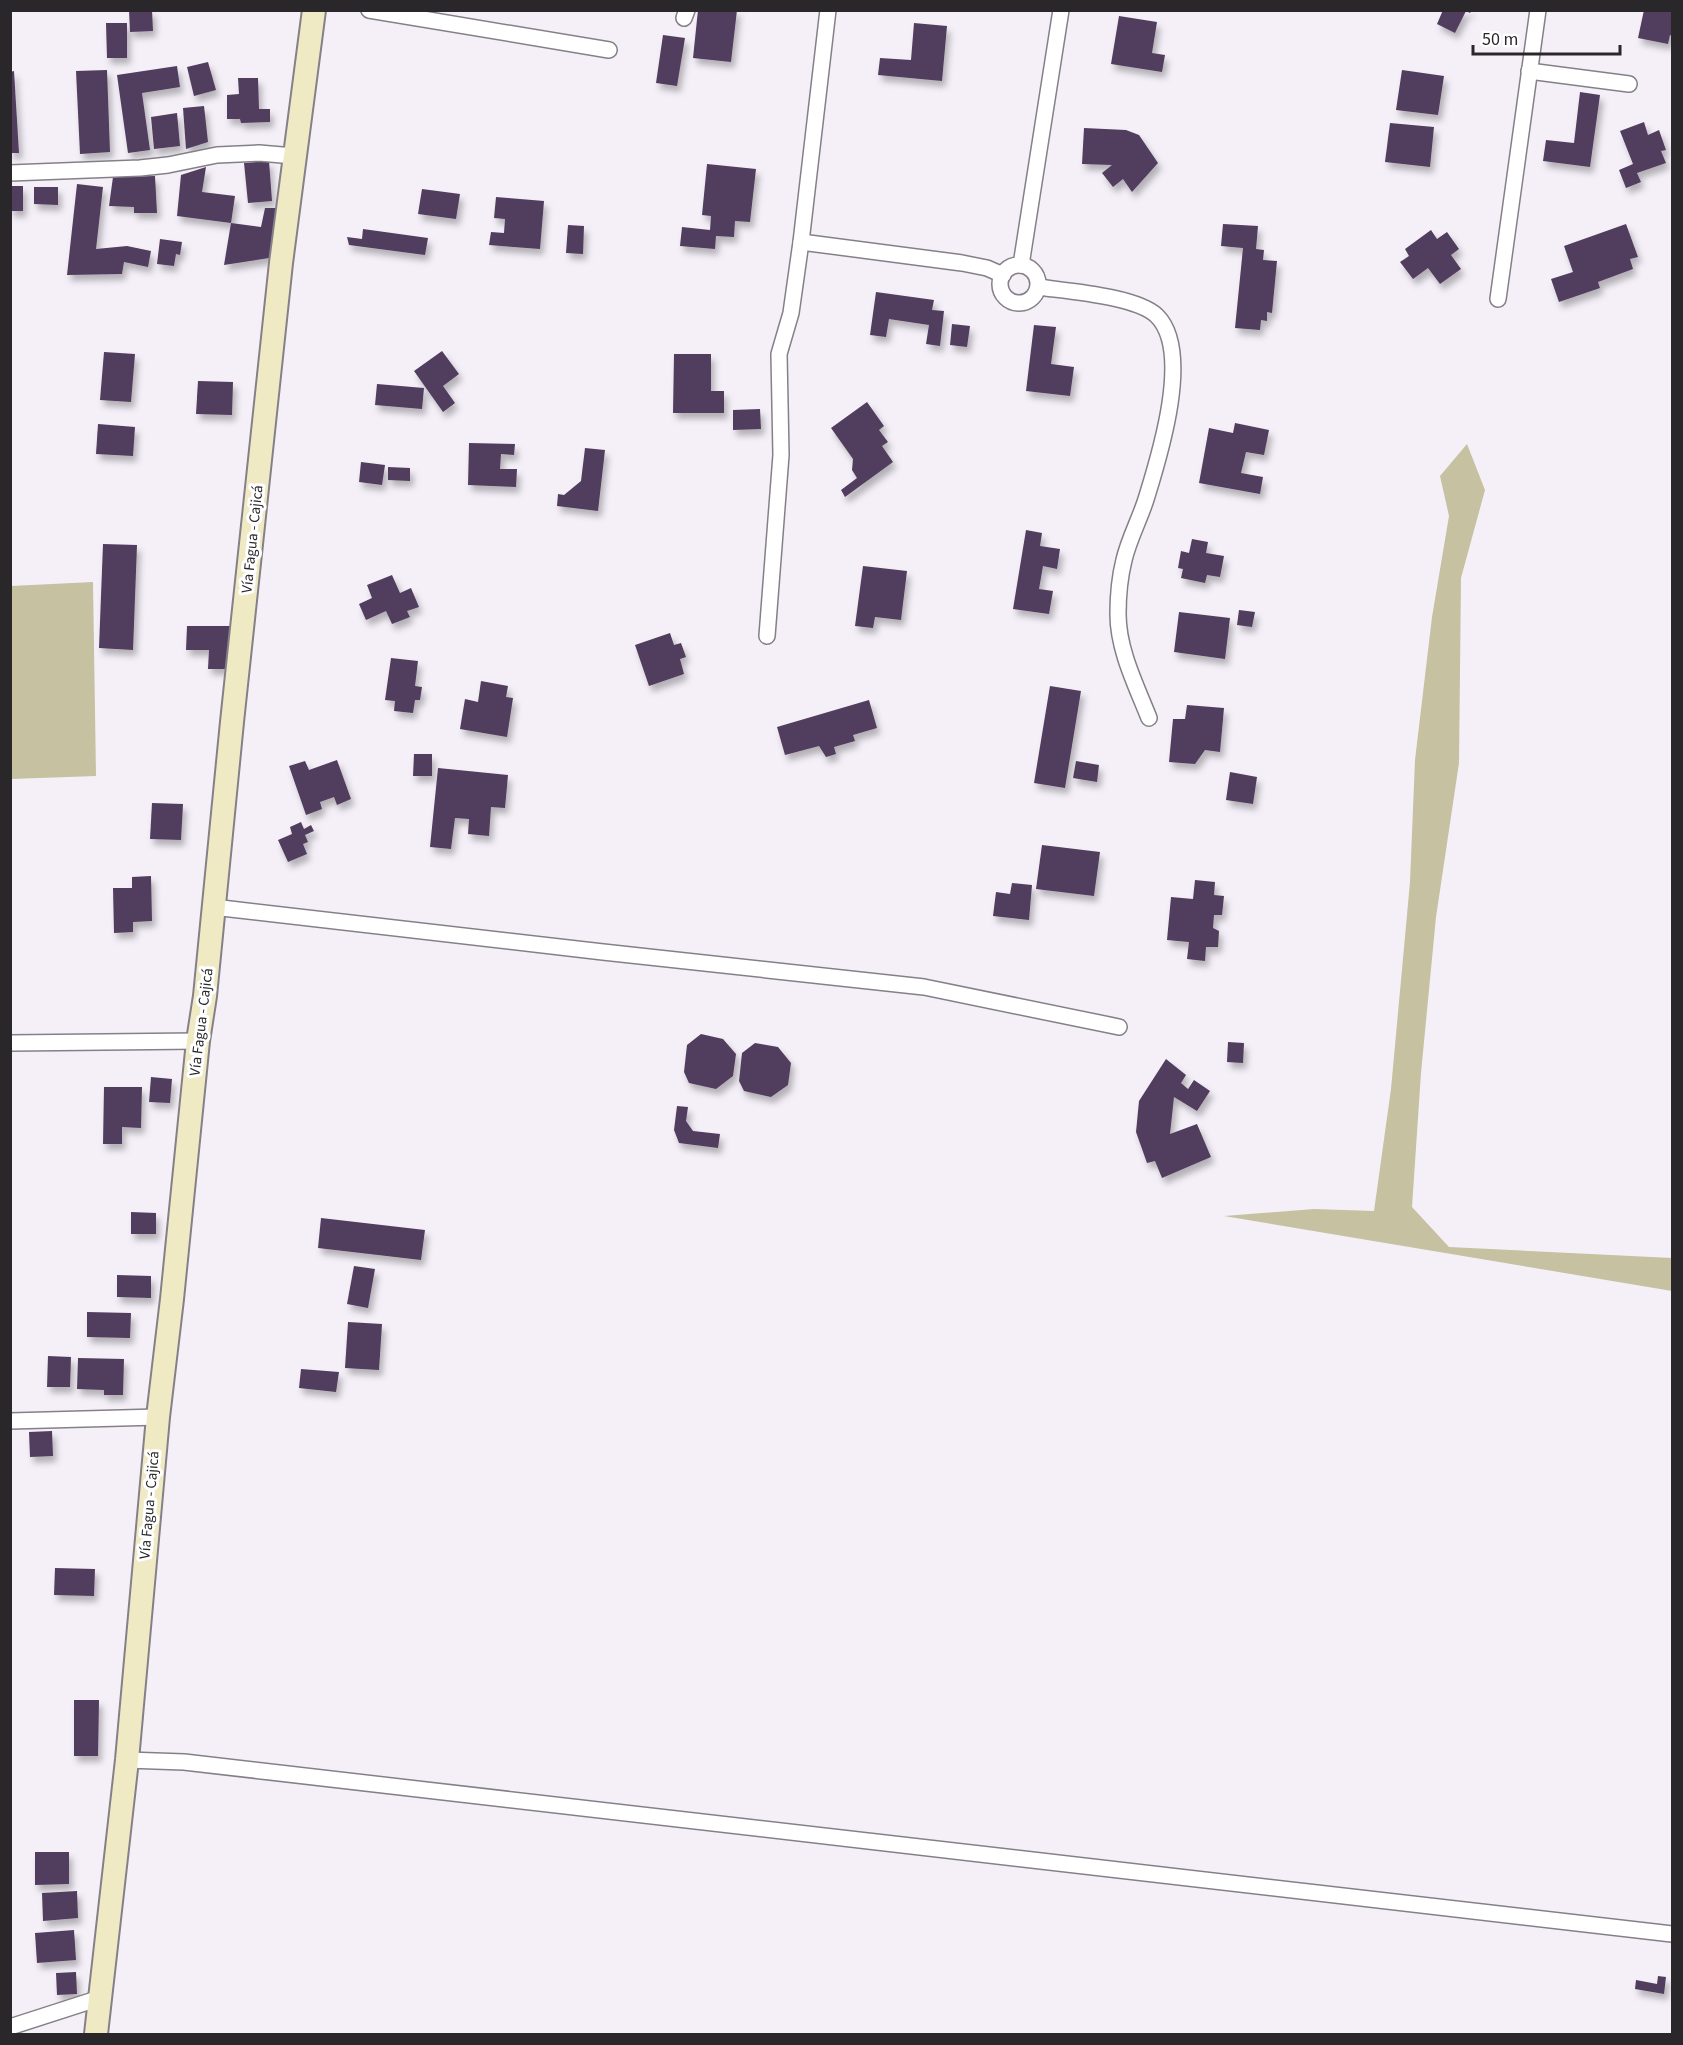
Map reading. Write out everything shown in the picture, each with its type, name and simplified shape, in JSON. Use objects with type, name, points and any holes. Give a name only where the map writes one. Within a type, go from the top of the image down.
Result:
[{"type":"street","name":"Vía Fagua - Cajicá","points":[[96,2034],[127,1760],[158,1417],[198,1041],[205,996],[281,263],[314,10]]},
{"type":"street","points":[[369,10],[443,16],[609,50]]},
{"type":"street","points":[[767,636],[781,455],[779,354],[791,313],[801,243],[828,10]]},
{"type":"street","points":[[1021,265],[1060,10]]},
{"type":"street","points":[[1498,299],[1538,10]]},
{"type":"street","points":[[1530,71],[1629,84]]},
{"type":"street","points":[[10,173],[140,168],[217,155],[259,153],[294,156]]},
{"type":"street","points":[[801,243],[962,262],[987,268],[1003,275]]},
{"type":"street","points":[[1021,265],[1035,272],[1038,287],[1034,296],[1027,302],[1013,302],[1005,297],[1001,289],[1003,275],[1011,267],[1021,265]]},
{"type":"street","points":[[1038,287],[1102,296],[1142,307],[1156,315],[1164,327],[1170,345],[1173,369],[1171,403],[1147,496],[1124,559],[1118,614],[1123,650],[1149,718]]},
{"type":"street","points":[[213,907],[924,987],[1119,1028]]},
{"type":"street","points":[[10,1042],[198,1041]]},
{"type":"street","points":[[10,1421],[158,1417]]},
{"type":"street","points":[[127,1760],[184,1762],[1672,1934]]},
{"type":"street","points":[[10,2027],[100,1998]]},
{"type":"shaded area","points":[[1467,444],[1485,490],[1461,578],[1459,763],[1436,917],[1421,1073],[1412,1207],[1449,1247],[1672,1258],[1672,1291],[1224,1216],[1314,1209],[1374,1211],[1391,1089],[1410,882],[1415,760],[1432,617],[1449,516],[1440,476]]},
{"type":"shaded area","points":[[93,582],[96,776],[11,779],[11,586]]},
{"type":"building","points":[[129,10],[152,10],[153,31],[130,32]]},
{"type":"building","points":[[698,10],[737,10],[731,62],[693,58]]},
{"type":"building","points":[[1443,10],[1472,10],[1470,13],[1466,11],[1455,33],[1437,24]]},
{"type":"building","points":[[1644,10],[1672,10],[1672,36],[1670,35],[1668,44],[1638,38]]},
{"type":"building","points":[[1119,16],[1157,22],[1152,53],[1165,55],[1162,72],[1111,64]]},
{"type":"building","points":[[106,23],[127,23],[127,58],[107,58]]},
{"type":"building","points":[[914,23],[947,26],[942,81],[878,75],[880,58],[911,60]]},
{"type":"building","points":[[663,35],[685,38],[677,86],[656,83]]},
{"type":"building","points":[[208,62],[216,90],[194,96],[187,67]]},
{"type":"building","points":[[177,66],[180,87],[142,93],[150,150],[128,153],[117,75]]},
{"type":"building","points":[[107,70],[110,152],[80,154],[76,71]]},
{"type":"building","points":[[1402,70],[1444,76],[1438,115],[1396,110]]},
{"type":"building","points":[[14,71],[19,153],[10,153],[10,72]]},
{"type":"building","points":[[238,78],[258,78],[259,109],[270,109],[270,122],[241,123],[240,119],[227,119],[227,95],[239,94]]},
{"type":"building","points":[[1580,92],[1600,95],[1590,167],[1543,161],[1546,140],[1574,143]]},
{"type":"building","points":[[204,106],[208,142],[186,149],[183,108]]},
{"type":"building","points":[[177,113],[180,146],[154,149],[151,117]]},
{"type":"building","points":[[1644,122],[1648,135],[1659,130],[1666,150],[1661,151],[1666,163],[1637,173],[1641,182],[1626,188],[1619,170],[1633,164],[1620,131]]},
{"type":"building","points":[[1390,123],[1434,127],[1430,167],[1385,162]]},
{"type":"building","points":[[1084,128],[1126,130],[1139,135],[1158,163],[1132,192],[1123,179],[1113,187],[1102,173],[1112,165],[1082,164]]},
{"type":"building","points":[[269,161],[272,201],[248,203],[244,163]]},
{"type":"building","points":[[707,164],[756,169],[750,222],[735,221],[734,237],[716,236],[715,249],[680,246],[682,227],[710,230],[711,216],[702,215]]},
{"type":"building","points":[[206,167],[202,192],[235,196],[231,223],[177,216],[181,175]]},
{"type":"building","points":[[155,176],[157,213],[134,213],[134,207],[109,206],[113,177]]},
{"type":"building","points":[[77,184],[103,187],[96,249],[127,246],[151,251],[148,267],[124,262],[122,274],[67,275]]},
{"type":"building","points":[[10,186],[23,186],[23,211],[10,211]]},
{"type":"building","points":[[34,187],[58,187],[58,205],[34,204]]},
{"type":"building","points":[[422,189],[460,194],[456,219],[418,214]]},
{"type":"building","points":[[496,197],[544,201],[540,249],[489,245],[491,232],[504,233],[505,219],[494,218]]},
{"type":"building","points":[[265,208],[278,208],[269,258],[224,265],[231,223],[261,227]]},
{"type":"building","points":[[1223,224],[1258,226],[1256,249],[1264,250],[1263,260],[1277,261],[1272,313],[1267,312],[1267,321],[1261,320],[1260,330],[1235,328],[1243,248],[1221,246]]},
{"type":"building","points":[[1626,224],[1638,257],[1630,259],[1633,269],[1598,282],[1600,288],[1559,302],[1551,279],[1573,272],[1564,246]]},
{"type":"building","points":[[568,225],[584,226],[583,254],[566,253]]},
{"type":"building","points":[[363,229],[428,238],[425,255],[349,245],[347,237],[362,239]]},
{"type":"building","points":[[1431,230],[1437,239],[1447,232],[1459,249],[1451,255],[1461,269],[1440,284],[1428,268],[1413,279],[1400,262],[1409,256],[1405,249]]},
{"type":"building","points":[[160,239],[182,242],[180,255],[176,254],[174,266],[157,264]]},
{"type":"building","points":[[876,292],[934,300],[932,310],[944,311],[940,346],[926,344],[929,325],[889,319],[886,337],[870,335]]},
{"type":"building","points":[[952,324],[970,326],[967,347],[950,345]]},
{"type":"building","points":[[1034,325],[1056,327],[1051,364],[1074,367],[1070,396],[1026,391]]},
{"type":"building","points":[[442,351],[459,374],[443,386],[455,403],[443,412],[414,371]]},
{"type":"building","points":[[104,352],[135,354],[131,402],[100,400]]},
{"type":"building","points":[[674,354],[711,354],[711,391],[724,391],[724,413],[673,413]]},
{"type":"building","points":[[198,381],[233,382],[232,415],[196,414]]},
{"type":"building","points":[[377,384],[424,388],[422,409],[375,405]]},
{"type":"building","points":[[867,402],[884,426],[879,430],[888,442],[882,446],[893,462],[845,497],[841,490],[857,478],[852,470],[853,459],[831,428]]},
{"type":"building","points":[[760,409],[761,429],[733,430],[733,410]]},
{"type":"building","points":[[1235,423],[1269,430],[1264,455],[1246,452],[1241,473],[1263,477],[1260,494],[1199,483],[1209,428],[1233,433]]},
{"type":"building","points":[[98,424],[135,427],[133,456],[96,454]]},
{"type":"building","points":[[469,443],[515,444],[514,455],[501,454],[500,469],[517,469],[516,487],[468,485]]},
{"type":"building","points":[[585,448],[605,450],[598,511],[557,506],[558,494],[564,495],[581,481]]},
{"type":"building","points":[[361,462],[385,465],[382,485],[359,482]]},
{"type":"building","points":[[388,467],[410,468],[410,481],[388,480]]},
{"type":"building","points":[[1026,530],[1042,533],[1040,546],[1060,549],[1057,569],[1043,566],[1039,589],[1053,591],[1049,614],[1013,609]]},
{"type":"building","points":[[1192,539],[1208,542],[1206,553],[1224,556],[1220,577],[1207,575],[1205,583],[1181,578],[1183,569],[1178,568],[1181,551],[1189,553]]},
{"type":"building","points":[[103,544],[137,545],[133,650],[99,648]]},
{"type":"building","points":[[863,566],[907,571],[901,620],[875,617],[873,628],[855,626]]},
{"type":"building","points":[[392,575],[400,593],[411,588],[419,607],[407,611],[410,617],[392,624],[386,611],[366,620],[359,604],[372,598],[367,585]]},
{"type":"building","points":[[1239,610],[1255,612],[1252,627],[1237,625]]},
{"type":"building","points":[[1179,612],[1230,618],[1225,659],[1174,652]]},
{"type":"building","points":[[187,626],[231,626],[230,669],[208,669],[209,650],[186,650]]},
{"type":"building","points":[[670,633],[674,645],[681,643],[686,657],[680,659],[684,674],[649,686],[635,645]]},
{"type":"building","points":[[391,658],[418,661],[415,686],[422,687],[420,700],[415,700],[413,713],[394,711],[395,701],[385,700]]},
{"type":"building","points":[[481,681],[508,686],[506,697],[513,698],[507,737],[460,729],[465,699],[478,702]]},
{"type":"building","points":[[1050,686],[1081,691],[1065,788],[1034,783]]},
{"type":"building","points":[[869,700],[877,728],[853,735],[855,741],[834,747],[836,754],[826,757],[819,746],[785,755],[777,727]]},
{"type":"building","points":[[1187,705],[1224,708],[1220,752],[1205,750],[1195,764],[1169,762],[1173,719],[1185,719]]},
{"type":"building","points":[[414,754],[432,754],[432,776],[413,776]]},
{"type":"building","points":[[337,760],[351,799],[337,805],[334,797],[320,802],[322,809],[306,815],[289,766],[305,761],[309,770]]},
{"type":"building","points":[[1076,761],[1099,765],[1097,782],[1073,778]]},
{"type":"building","points":[[438,768],[508,775],[505,808],[491,807],[489,836],[468,834],[469,819],[455,818],[451,849],[430,847]]},
{"type":"building","points":[[1230,772],[1257,777],[1253,804],[1226,800]]},
{"type":"building","points":[[152,803],[183,804],[181,840],[150,839]]},
{"type":"building","points":[[301,822],[304,829],[311,825],[314,831],[305,835],[308,842],[303,844],[307,854],[288,862],[278,840],[292,834],[290,827]]},
{"type":"building","points":[[1042,845],[1100,852],[1094,896],[1036,889]]},
{"type":"building","points":[[151,876],[152,921],[133,922],[133,932],[114,933],[113,888],[132,888],[132,877]]},
{"type":"building","points":[[1195,880],[1215,882],[1214,895],[1224,896],[1222,915],[1214,915],[1213,928],[1219,931],[1218,947],[1206,947],[1205,961],[1187,959],[1189,942],[1167,940],[1171,897],[1193,899]]},
{"type":"building","points":[[1012,883],[1032,885],[1029,920],[993,916],[996,892],[1010,894]]},
{"type":"building","points":[[701,1034],[723,1039],[736,1054],[733,1076],[716,1089],[689,1083],[684,1072],[687,1045]]},
{"type":"building","points":[[1228,1042],[1244,1043],[1243,1063],[1227,1062]]},
{"type":"building","points":[[755,1043],[778,1047],[791,1063],[788,1085],[771,1097],[744,1091],[739,1081],[742,1053]]},
{"type":"building","points":[[1166,1059],[1186,1075],[1181,1083],[1188,1089],[1194,1080],[1210,1091],[1197,1111],[1174,1097],[1170,1134],[1197,1124],[1211,1157],[1162,1178],[1155,1161],[1147,1163],[1136,1132],[1139,1101]]},
{"type":"building","points":[[151,1077],[172,1079],[170,1103],[149,1102]]},
{"type":"building","points":[[104,1087],[142,1087],[141,1128],[122,1127],[122,1144],[103,1144]]},
{"type":"building","points":[[677,1106],[688,1107],[686,1121],[693,1131],[720,1134],[718,1148],[679,1143],[674,1130]]},
{"type":"building","points":[[131,1212],[156,1213],[156,1234],[131,1234]]},
{"type":"building","points":[[321,1218],[425,1230],[421,1260],[318,1248]]},
{"type":"building","points":[[354,1266],[375,1269],[368,1308],[347,1304]]},
{"type":"building","points":[[117,1275],[151,1276],[151,1298],[117,1297]]},
{"type":"building","points":[[87,1312],[131,1313],[130,1338],[87,1337]]},
{"type":"building","points":[[348,1322],[382,1324],[379,1370],[345,1368]]},
{"type":"building","points":[[48,1356],[71,1357],[70,1387],[47,1387]]},
{"type":"building","points":[[78,1358],[124,1359],[123,1395],[104,1395],[104,1390],[77,1389]]},
{"type":"building","points":[[301,1369],[339,1372],[336,1392],[299,1388]]},
{"type":"building","points":[[52,1431],[53,1456],[30,1457],[29,1432]]},
{"type":"building","points":[[55,1568],[95,1569],[94,1596],[54,1595]]},
{"type":"building","points":[[74,1700],[99,1700],[98,1756],[74,1756]]},
{"type":"building","points":[[35,1852],[69,1852],[69,1884],[35,1885]]},
{"type":"building","points":[[77,1891],[78,1918],[43,1921],[42,1893]]},
{"type":"building","points":[[74,1930],[76,1960],[37,1963],[35,1933]]},
{"type":"building","points":[[76,1972],[77,1994],[57,1995],[56,1973]]},
{"type":"building","points":[[1658,1976],[1666,1977],[1664,1994],[1635,1989],[1636,1980],[1657,1984]]}]
